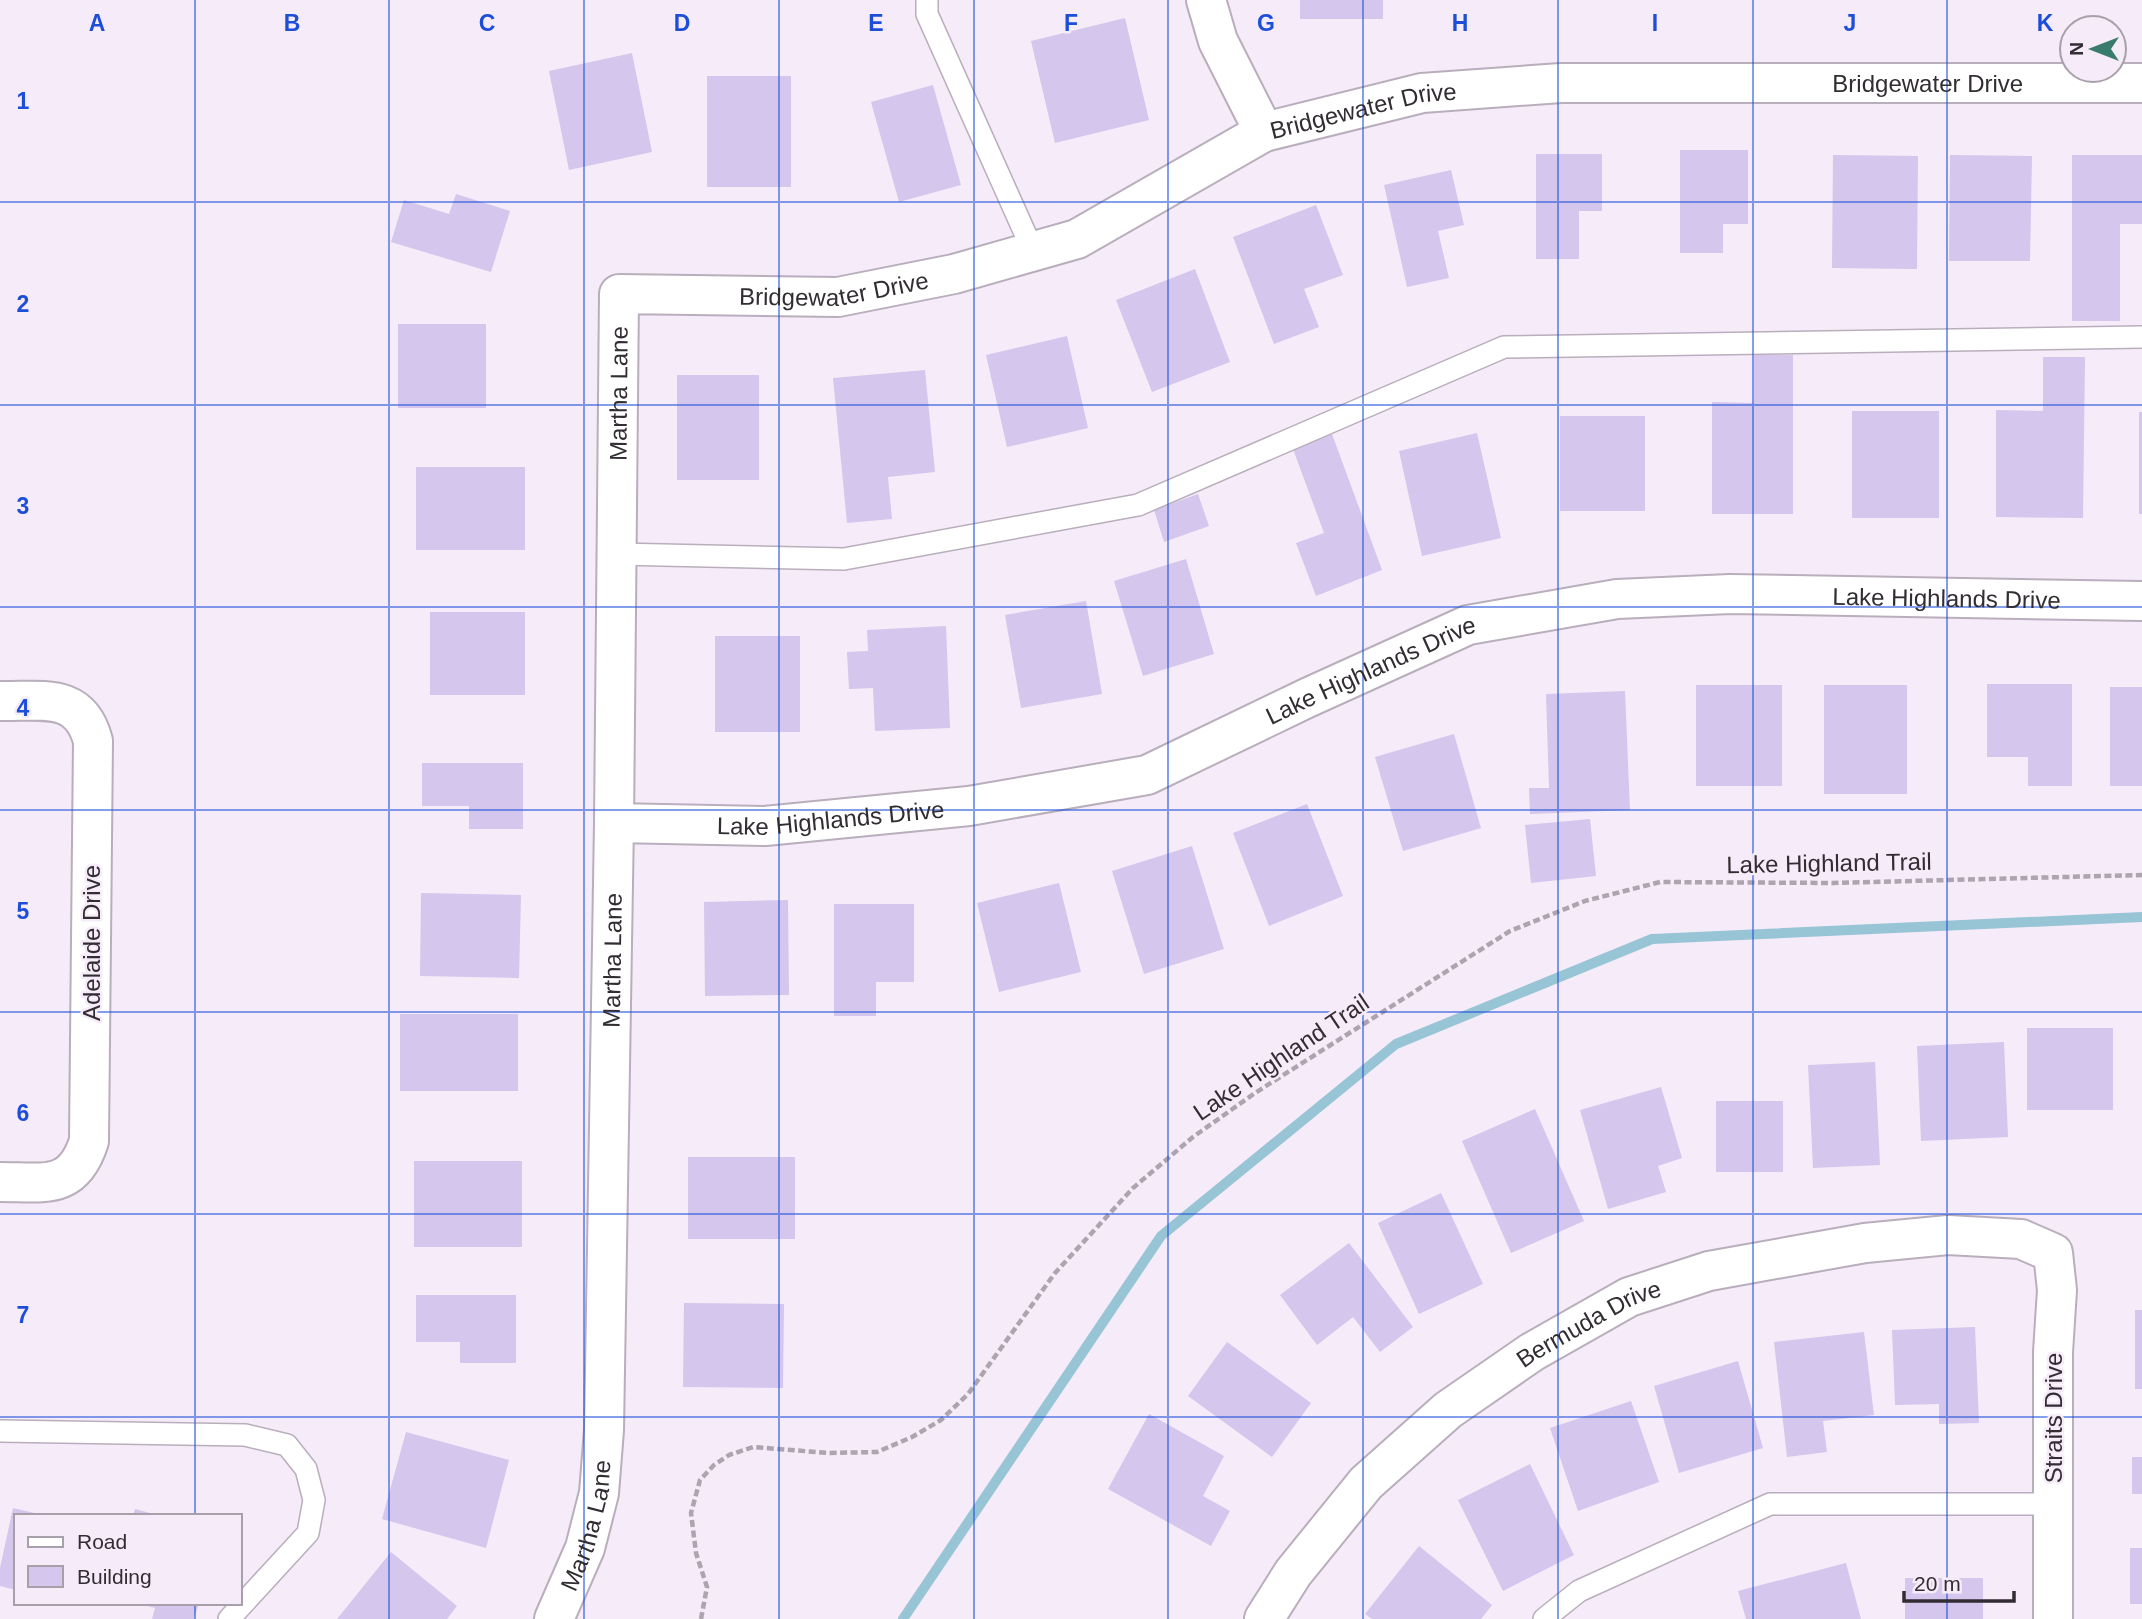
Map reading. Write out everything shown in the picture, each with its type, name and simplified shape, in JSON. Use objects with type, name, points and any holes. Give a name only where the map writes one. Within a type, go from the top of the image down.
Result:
[{"type":"street","points":[[1206,0],[1217,41],[1264,131]]},
{"type":"street","name":"Bridgewater Drive","points":[[619,293],[838,297],[954,274],[1077,239],[1264,131],[1422,93],[1561,83],[2142,83]]},
{"type":"street","name":"Martha Lane","points":[[554,1619],[585,1548],[599,1493],[603,1443],[614,823],[619,293]]},
{"type":"street","name":"Lake Highlands Drive","points":[[614,823],[765,826],[969,806],[1147,775],[1468,625],[1617,599],[1730,594],[2142,601]]},
{"type":"street","name":"Adelaide Drive","points":[[0,701],[57,702],[71,706],[82,714],[93,741],[89,1141],[84,1157],[75,1170],[64,1178],[49,1182],[0,1182]]},
{"type":"street","name":"Bermuda Drive","points":[[1264,1619],[1293,1573],[1366,1483],[1448,1410],[1532,1352],[1629,1297],[1709,1272],[1778,1257],[1865,1243],[1948,1235],[2021,1238]]},
{"type":"street","name":"Straits Drive","points":[[2021,1238],[2053,1254],[2057,1290],[2053,1352],[2053,1619]]},
{"type":"lane","points":[[927,0],[927,14],[1033,251]]},
{"type":"lane","points":[[617,554],[844,559],[1138,506],[1504,347],[2142,337]]},
{"type":"lane","points":[[0,1431],[245,1434],[287,1445],[306,1469],[314,1500],[308,1533],[242,1605]]},
{"type":"lane","points":[[1544,1619],[1579,1591],[1770,1504],[2053,1504]]},
{"type":"lane","points":[[229,1619],[242,1605]]},
{"type":"path","name":"Lake Highland Trail","points":[[701,1619],[706,1587],[696,1553],[691,1513],[700,1480],[715,1465],[729,1455],[753,1447],[829,1453],[877,1451],[912,1437],[941,1420],[968,1394],[1055,1272],[1133,1188],[1193,1137],[1255,1093],[1510,932],[1585,901],[1660,881],[1833,883],[2142,875]]},
{"type":"building","points":[[1300,0],[1383,0],[1383,19],[1300,19]]},
{"type":"building","points":[[1125,18],[1149,120],[1055,143],[1031,41]]},
{"type":"building","points":[[632,53],[652,152],[569,170],[549,71]]},
{"type":"building","points":[[707,76],[791,76],[791,187],[707,187]]},
{"type":"building","points":[[933,85],[961,185],[899,202],[871,102]]},
{"type":"building","points":[[1680,150],[1748,150],[1748,224],[1723,224],[1723,253],[1680,253]]},
{"type":"building","points":[[1536,154],[1602,154],[1602,211],[1579,211],[1579,259],[1536,259]]},
{"type":"building","points":[[1833,155],[1918,156],[1917,269],[1832,268]]},
{"type":"building","points":[[1950,155],[2032,156],[2030,261],[1949,261]]},
{"type":"building","points":[[2072,155],[2142,155],[2142,224],[2120,224],[2120,321],[2072,321]]},
{"type":"building","points":[[1451,170],[1464,225],[1438,231],[1449,278],[1407,287],[1384,185]]},
{"type":"building","points":[[456,194],[510,211],[491,272],[391,242],[404,200],[449,214]]},
{"type":"building","points":[[1316,205],[1343,275],[1304,289],[1319,327],[1274,344],[1233,237]]},
{"type":"building","points":[[1195,269],[1230,362],[1152,392],[1116,300]]},
{"type":"building","points":[[398,324],[486,324],[486,408],[398,408]]},
{"type":"building","points":[[1067,336],[1088,428],[1007,447],[986,355]]},
{"type":"building","points":[[1754,355],[1793,355],[1793,514],[1712,514],[1712,402],[1754,403]]},
{"type":"building","points":[[2043,357],[2085,357],[2083,518],[1996,517],[1996,410],[2043,411]]},
{"type":"building","points":[[925,370],[935,472],[888,477],[892,519],[847,523],[833,378]]},
{"type":"building","points":[[677,375],[759,375],[759,480],[677,480]]},
{"type":"building","points":[[1852,411],[1939,411],[1939,518],[1852,518]]},
{"type":"building","points":[[2139,412],[2142,412],[2142,514],[2139,514]]},
{"type":"building","points":[[1560,416],[1645,416],[1645,511],[1560,511]]},
{"type":"building","points":[[1477,433],[1501,538],[1422,556],[1399,451]]},
{"type":"building","points":[[1332,434],[1382,570],[1316,596],[1296,543],[1324,533],[1293,449]]},
{"type":"building","points":[[416,467],[525,467],[525,550],[416,550]]},
{"type":"building","points":[[1198,494],[1209,526],[1164,542],[1154,510]]},
{"type":"building","points":[[1186,559],[1214,654],[1143,676],[1114,581]]},
{"type":"building","points":[[1086,601],[1102,694],[1021,708],[1005,615]]},
{"type":"building","points":[[430,612],[525,612],[525,695],[430,695]]},
{"type":"building","points":[[946,626],[950,728],[875,731],[873,688],[849,689],[847,652],[868,651],[867,630]]},
{"type":"building","points":[[715,636],[800,636],[800,732],[715,732]]},
{"type":"building","points":[[1987,684],[2072,684],[2072,786],[2028,786],[2028,757],[1987,757]]},
{"type":"building","points":[[1696,685],[1782,685],[1782,786],[1696,786]]},
{"type":"building","points":[[1824,685],[1907,685],[1907,794],[1824,794]]},
{"type":"building","points":[[2110,687],[2142,687],[2142,786],[2110,786]]},
{"type":"building","points":[[1625,691],[1630,810],[1530,814],[1529,788],[1549,788],[1546,694]]},
{"type":"building","points":[[1454,734],[1481,828],[1403,851],[1375,757]]},
{"type":"building","points":[[422,763],[523,763],[523,829],[469,829],[469,806],[422,806]]},
{"type":"building","points":[[1307,804],[1343,896],[1269,926],[1233,833]]},
{"type":"building","points":[[1590,819],[1596,876],[1531,883],[1525,825]]},
{"type":"building","points":[[1192,846],[1224,949],[1144,974],[1112,871]]},
{"type":"building","points":[[1059,883],[1081,972],[999,992],[977,903]]},
{"type":"building","points":[[421,893],[521,895],[519,978],[420,976]]},
{"type":"building","points":[[788,900],[789,995],[705,996],[704,902]]},
{"type":"building","points":[[834,904],[914,904],[914,982],[876,982],[876,1016],[834,1016]]},
{"type":"building","points":[[400,1014],[518,1014],[518,1091],[400,1091]]},
{"type":"building","points":[[2027,1028],[2113,1028],[2113,1110],[2027,1110]]},
{"type":"building","points":[[2004,1042],[2008,1137],[1921,1141],[1917,1046]]},
{"type":"building","points":[[1875,1062],[1880,1165],[1813,1168],[1808,1065]]},
{"type":"building","points":[[1661,1087],[1682,1158],[1658,1166],[1666,1192],[1608,1209],[1580,1110]]},
{"type":"building","points":[[1716,1101],[1783,1101],[1783,1172],[1716,1172]]},
{"type":"building","points":[[1535,1109],[1584,1221],[1511,1253],[1462,1141]]},
{"type":"building","points":[[688,1157],[795,1157],[795,1239],[688,1239]]},
{"type":"building","points":[[414,1161],[522,1161],[522,1247],[414,1247]]},
{"type":"building","points":[[1441,1193],[1483,1284],[1419,1314],[1378,1223]]},
{"type":"building","points":[[1349,1243],[1413,1327],[1380,1352],[1353,1317],[1317,1345],[1280,1295]]},
{"type":"building","points":[[416,1295],[516,1295],[516,1363],[460,1363],[460,1342],[416,1342]]},
{"type":"building","points":[[684,1303],[784,1304],[783,1388],[683,1387]]},
{"type":"building","points":[[2135,1310],[2142,1310],[2142,1389],[2135,1389]]},
{"type":"building","points":[[1975,1327],[1979,1423],[1939,1424],[1939,1404],[1895,1405],[1892,1330]]},
{"type":"building","points":[[1864,1332],[1874,1415],[1823,1421],[1827,1452],[1787,1457],[1774,1342]]},
{"type":"building","points":[[1227,1342],[1311,1403],[1272,1457],[1188,1396]]},
{"type":"building","points":[[1738,1361],[1763,1448],[1679,1473],[1654,1386]]},
{"type":"building","points":[[1631,1401],[1659,1482],[1578,1511],[1550,1428]]},
{"type":"building","points":[[1149,1414],[1224,1456],[1203,1496],[1230,1511],[1211,1546],[1108,1489]]},
{"type":"building","points":[[406,1432],[509,1460],[486,1548],[382,1519]]},
{"type":"building","points":[[2132,1457],[2142,1457],[2142,1494],[2132,1494]]},
{"type":"building","points":[[1530,1464],[1574,1555],[1503,1591],[1458,1500]]},
{"type":"building","points":[[13,1508],[39,1514],[14,1514],[14,1590],[0,1586],[0,1568]]},
{"type":"building","points":[[135,1509],[153,1514],[134,1514]]},
{"type":"building","points":[[1419,1546],[1492,1605],[1481,1619],[1372,1619],[1365,1614]]},
{"type":"building","points":[[2130,1548],[2142,1548],[2142,1604],[2130,1604]]},
{"type":"building","points":[[391,1552],[457,1606],[447,1619],[337,1619]]},
{"type":"building","points":[[1846,1563],[1861,1619],[1746,1619],[1738,1591]]},
{"type":"building","points":[[1905,1578],[1983,1578],[1983,1619],[1905,1619]]},
{"type":"building","points":[[144,1605],[198,1605],[194,1619],[152,1619],[155,1608]]},
{"type":"waterway","points":[[903,1619],[1161,1236],[1396,1044],[1652,939],[2142,917]]}]
